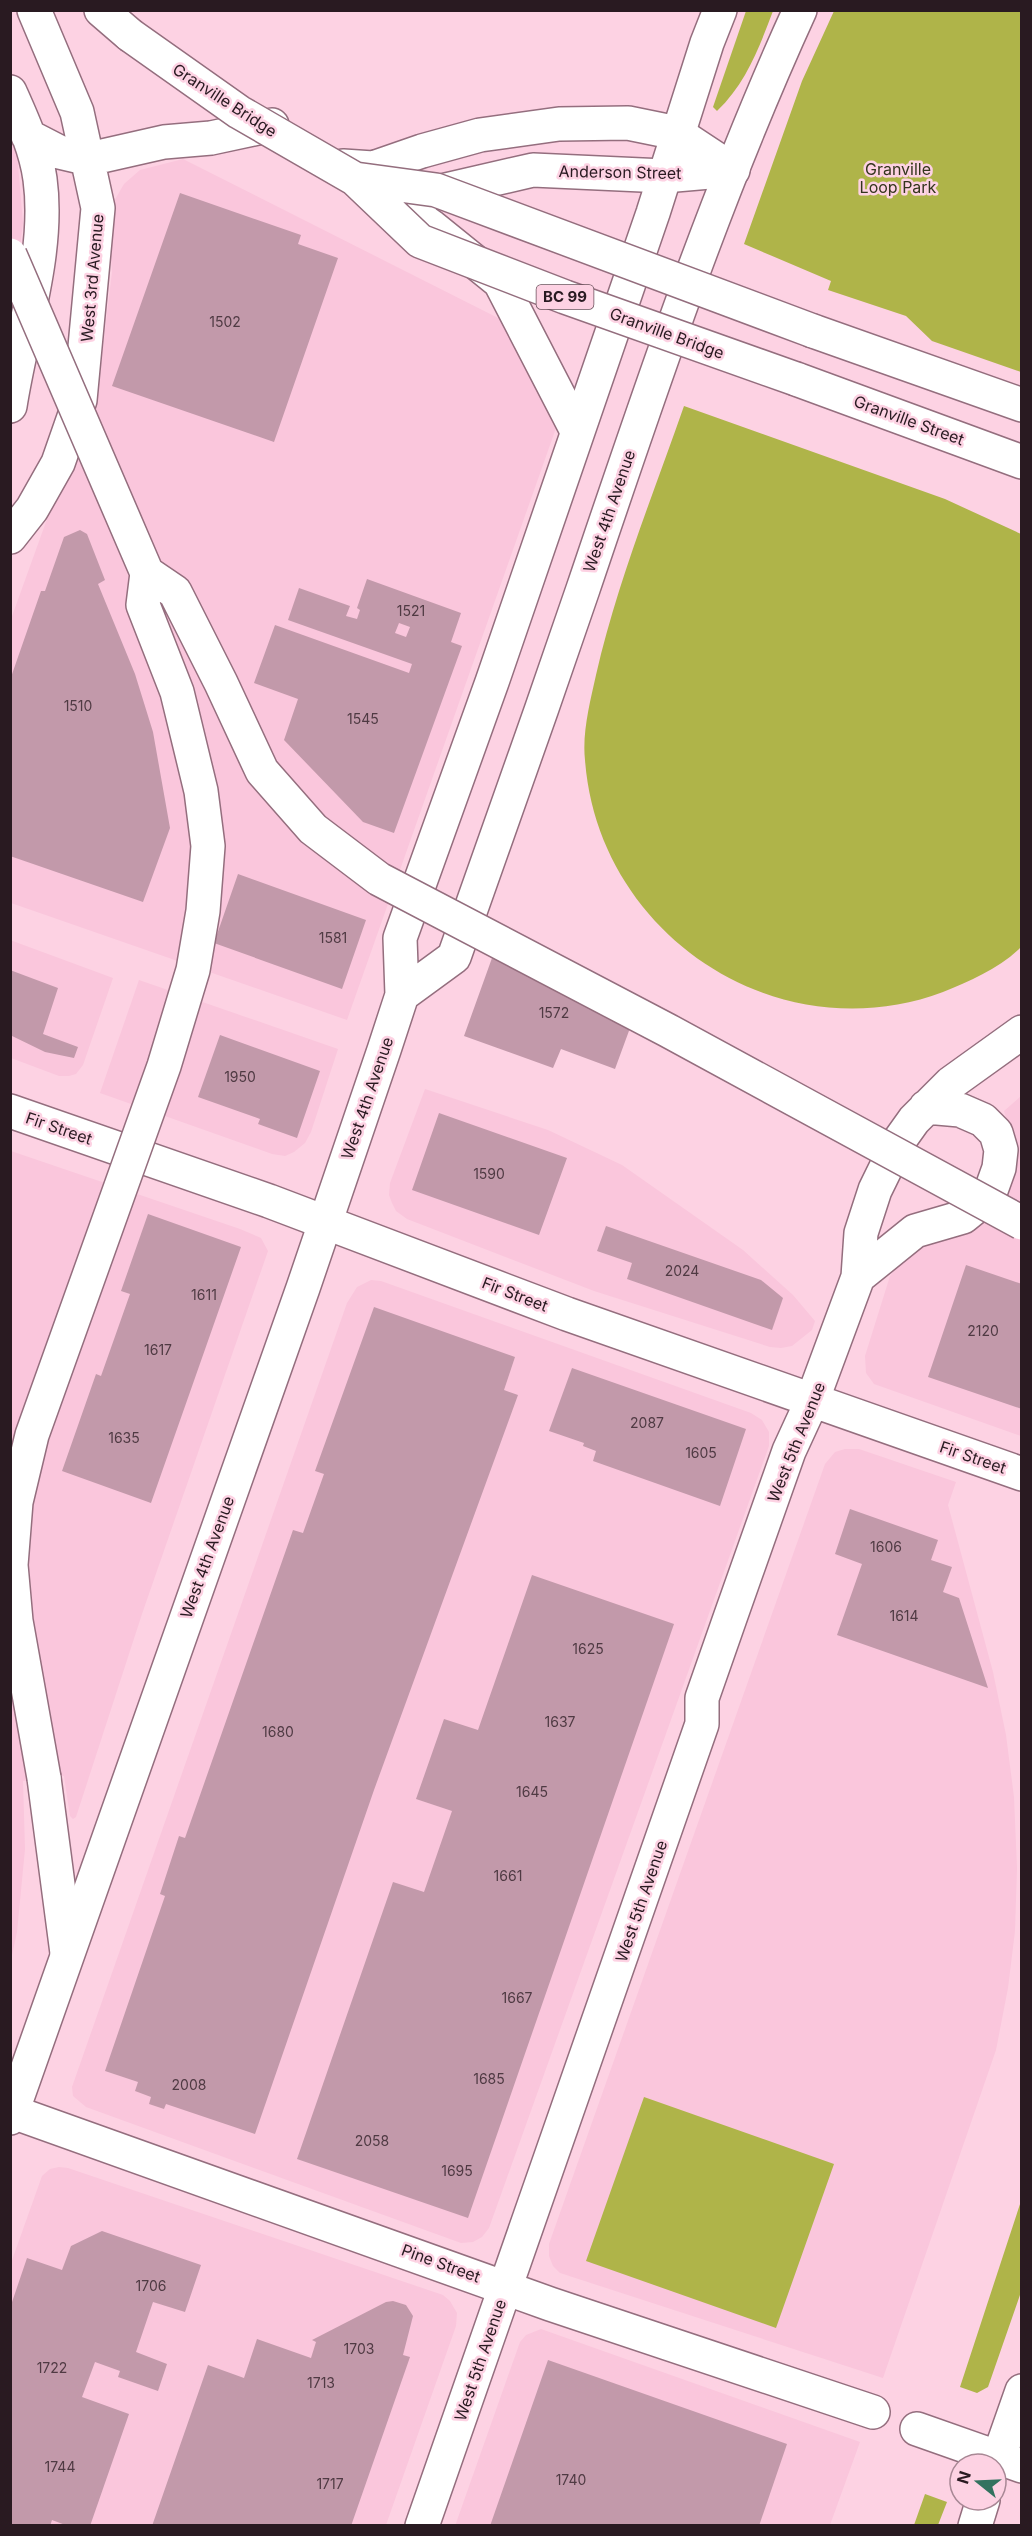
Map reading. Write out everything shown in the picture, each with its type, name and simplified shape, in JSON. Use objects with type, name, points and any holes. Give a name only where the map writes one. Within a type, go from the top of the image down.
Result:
[{"type":"main road","name":"West 3rd Avenue","points":[[10,537],[32,509],[58,463],[80,400],[98,208],[77,112],[34,10]]},
{"type":"main road","name":"Granville Bridge","points":[[101,10],[130,35],[239,112],[349,173],[420,241],[565,297],[796,379]]},
{"type":"main road","name":"Anderson Street","points":[[123,10],[154,31],[272,125],[371,187],[390,196],[500,282],[577,431]]},
{"type":"main road","name":"West 4th Avenue","points":[[11,2113],[325,1222],[402,995],[400,938],[492,682],[720,10]]},
{"type":"main road","name":"West 4th Avenue","points":[[402,995],[454,957],[643,411],[763,90],[800,10]]},
{"type":"main road","points":[[10,92],[28,136],[40,178],[41,219],[37,264],[10,406]]},
{"type":"main road","name":"Anderson Street","points":[[349,173],[373,168],[422,151],[480,135],[559,124],[628,123],[677,134],[733,170]]},
{"type":"main road","points":[[28,136],[59,153],[89,159],[164,142],[211,138],[272,125]]},
{"type":"main road","name":"Anderson Street","points":[[390,196],[425,195],[533,170],[664,176],[733,170]]},
{"type":"main road","name":"Granville Bridge","points":[[349,173],[436,190],[813,331],[1022,405]]},
{"type":"main road","points":[[10,255],[147,573],[142,605],[177,692],[201,791],[208,846],[203,911],[193,970],[164,1066],[32,1435],[16,1503],[11,1564],[16,1622],[44,1778],[67,1953]]},
{"type":"main road","name":"Granville Street","points":[[796,379],[1022,462]]},
{"type":"main road","points":[[147,573],[175,592],[262,771],[313,829],[379,879],[667,1030],[1022,1223]]},
{"type":"main road","name":"West 5th Avenue","points":[[422,2526],[698,1734],[706,1688],[792,1444],[812,1401],[858,1277],[861,1233],[875,1190],[899,1141],[926,1107],[951,1083],[1022,1032]]},
{"type":"main road","points":[[858,1277],[915,1231],[963,1217],[989,1196],[999,1168],[1001,1150],[996,1133],[983,1120],[960,1110],[926,1107]]},
{"type":"main road","name":"Fir Street","points":[[10,1111],[325,1222],[567,1314],[1022,1474]]},
{"type":"main road","name":"Pine Street","points":[[11,2113],[873,2412]]},
{"type":"main road","points":[[1008,2452],[1022,2391]]},
{"type":"main road","points":[[917,2428],[977,2452]]},
{"type":"shaded area","points":[[11,136],[17,153],[23,223],[11,316]]},
{"type":"shaded area","points":[[183,159],[510,324],[556,428],[347,1020],[11,903],[11,619],[100,372],[112,272],[108,224],[113,203],[124,184],[140,170]]},
{"type":"shaded area","points":[[10,940],[113,978],[83,1065],[76,1074],[59,1076],[11,1058]]},
{"type":"shaded area","points":[[139,980],[338,1049],[311,1132],[305,1143],[285,1156],[272,1154],[100,1093]]},
{"type":"shaded area","points":[[425,1089],[548,1130],[622,1165],[743,1250],[793,1295],[815,1321],[812,1330],[792,1346],[770,1347],[594,1291],[407,1219],[396,1211],[392,1203],[389,1195],[390,1183]]},
{"type":"shaded area","points":[[1021,1096],[1021,1436],[874,1384],[866,1373],[865,1356],[890,1276],[906,1256],[923,1242],[997,1210],[1018,1157],[1004,1111]]},
{"type":"shaded area","points":[[11,1151],[240,1229],[261,1238],[268,1251],[142,1614],[76,1817],[73,1819],[70,1816],[64,1776],[23,1781],[25,1849],[17,1932],[11,1960]]},
{"type":"shaded area","points":[[371,1280],[381,1281],[751,1413],[762,1420],[769,1432],[769,1446],[489,2228],[482,2237],[473,2242],[461,2243],[86,2107],[73,2096],[72,2087],[347,1303],[357,1287]]},
{"type":"shaded area","points":[[859,1449],[956,1482],[948,1505],[993,1672],[1006,1735],[1014,1797],[1017,1868],[1015,1931],[1008,1988],[996,2050],[883,2378],[560,2273],[553,2266],[549,2256],[549,2244],[825,1464],[835,1452]]},
{"type":"shaded area","points":[[68,2168],[443,2295],[450,2301],[457,2313],[456,2326],[386,2525],[11,2526],[11,2263],[42,2176],[50,2169]]},
{"type":"shaded area","points":[[541,2329],[860,2442],[830,2525],[455,2526],[520,2342],[526,2335]]},
{"type":"green space","points":[[746,11],[773,11],[757,52],[744,77],[717,111],[713,107]]},
{"type":"green space","name":"Granville Loop Park","points":[[834,11],[1021,11],[1021,372],[932,341],[906,316],[828,290],[831,281],[744,244],[802,81]]},
{"type":"green space","points":[[684,406],[945,499],[1021,534],[1021,947],[1013,955],[984,973],[943,992],[881,1007],[819,1007],[761,992],[707,965],[660,927],[623,879],[597,823],[585,760],[586,728],[596,675],[614,607]]},
{"type":"green space","points":[[644,2097],[834,2164],[776,2328],[586,2261]]},
{"type":"green space","points":[[1021,2201],[1021,2292],[988,2387],[977,2393],[960,2387]]},
{"type":"green space","points":[[925,2494],[947,2502],[938,2525],[914,2525]]},
{"type":"building","points":[[180,193],[301,235],[298,244],[338,258],[274,442],[112,386]]},
{"type":"building","points":[[80,530],[87,534],[105,580],[98,584],[135,674],[153,732],[170,828],[143,902],[10,856],[10,680],[41,591],[45,591],[64,537]]},
{"type":"building","points":[[367,579],[461,613],[451,642],[462,646],[394,833],[363,822],[284,740],[298,699],[254,683],[275,625],[409,673],[412,664],[288,620],[299,588],[350,606],[346,616],[357,619],[360,610],[357,608]],"holes":[[[399,623],[410,627],[406,637],[395,633]]]},
{"type":"building","points":[[238,874],[366,920],[342,989],[214,943]]},
{"type":"building","points":[[492,958],[637,1009],[615,1069],[561,1049],[553,1068],[464,1036]]},
{"type":"building","points":[[10,970],[58,988],[43,1034],[78,1047],[74,1058],[45,1052],[10,1035]]},
{"type":"building","points":[[220,1035],[320,1071],[297,1138],[258,1124],[260,1119],[198,1097]]},
{"type":"building","points":[[439,1113],[567,1158],[539,1235],[412,1190]]},
{"type":"building","points":[[148,1214],[241,1247],[151,1503],[62,1471],[96,1374],[101,1376],[130,1294],[121,1291]]},
{"type":"building","points":[[606,1226],[761,1280],[783,1298],[772,1330],[627,1279],[632,1263],[597,1251]]},
{"type":"building","points":[[966,1265],[1022,1284],[1022,1409],[928,1377]]},
{"type":"building","points":[[374,1307],[515,1357],[504,1390],[518,1395],[374,1790],[255,2134],[166,2104],[164,2109],[149,2104],[151,2097],[135,2091],[138,2082],[105,2071],[165,1896],[160,1894],[179,1836],[185,1838],[293,1530],[303,1533],[324,1474],[315,1471]]},
{"type":"building","points":[[572,1368],[746,1429],[720,1506],[593,1461],[596,1451],[583,1446],[584,1443],[549,1431]]},
{"type":"building","points":[[850,1509],[938,1540],[931,1560],[952,1567],[943,1592],[959,1598],[988,1688],[837,1635],[862,1564],[835,1554]]},
{"type":"building","points":[[532,1575],[674,1624],[468,2218],[297,2159],[393,1882],[424,1892],[452,1811],[416,1799],[444,1719],[478,1730]]},
{"type":"building","points":[[102,2231],[201,2265],[185,2312],[153,2302],[136,2352],[167,2364],[158,2391],[118,2377],[120,2371],[95,2362],[82,2397],[129,2414],[90,2526],[68,2526],[52,2520],[50,2526],[10,2526],[10,2308],[27,2258],[62,2270],[71,2246]]},
{"type":"building","points":[[393,2301],[406,2305],[413,2316],[403,2355],[410,2357],[351,2526],[152,2526],[208,2365],[244,2378],[257,2339],[311,2358],[316,2342],[312,2340],[386,2302]]},
{"type":"building","points":[[548,2360],[787,2444],[759,2526],[490,2526]]}]
